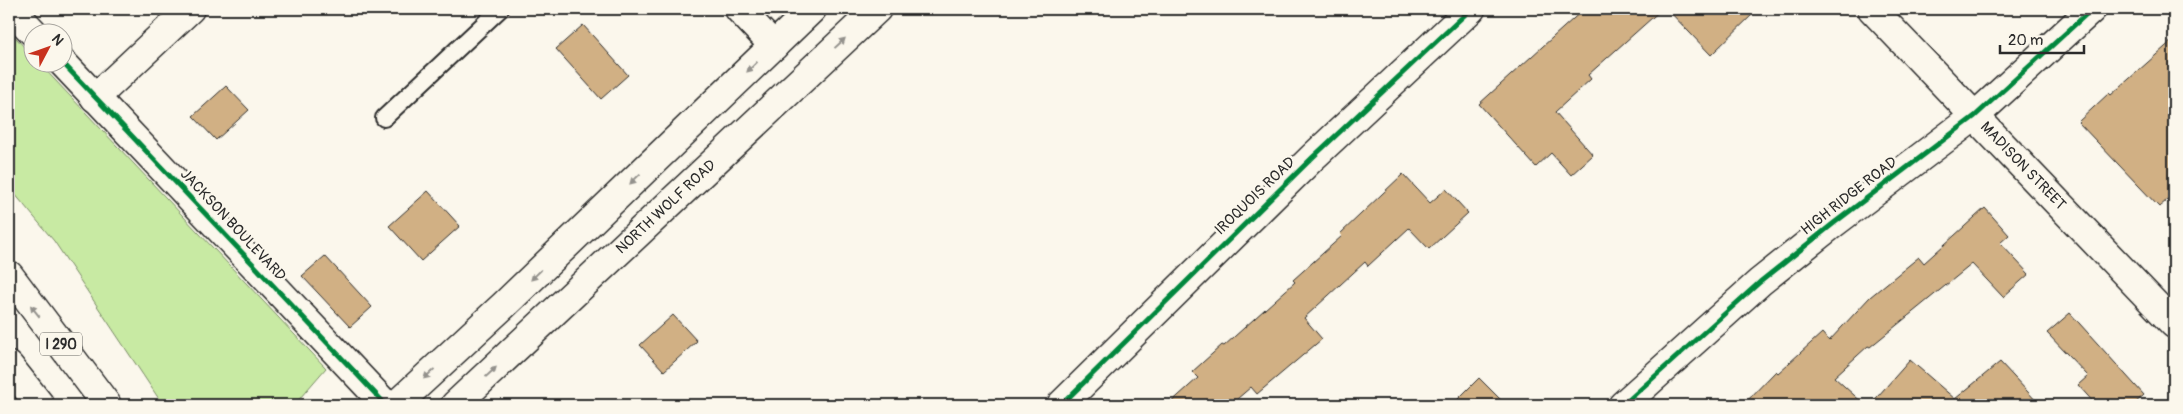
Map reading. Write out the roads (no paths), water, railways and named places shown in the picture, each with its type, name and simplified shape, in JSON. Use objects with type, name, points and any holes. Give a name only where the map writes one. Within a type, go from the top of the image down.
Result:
[{"type":"main road","points":[[11,9],[24,22]]},
{"type":"main road","points":[[95,98],[190,9]]},
{"type":"main road","points":[[739,9],[805,77]]},
{"type":"main road","points":[[396,405],[511,298],[812,9]]},
{"type":"main road","name":"NORTH WOLF ROAD","points":[[455,405],[877,9]]},
{"type":"main road","name":"IROQUOIS ROAD","points":[[1061,405],[1306,164],[1472,9]]},
{"type":"main road","name":"MADISON STREET","points":[[1872,9],[2174,324]]},
{"type":"main road","name":"HIGH RIDGE ROAD","points":[[1623,405],[1760,282],[1975,116],[2092,9]]},
{"type":"main road","name":"JACKSON BOULEVARD","points":[[71,72],[386,405]]},
{"type":"main road","name":"I 290","points":[[11,279],[108,405]]},
{"type":"main road","points":[[9,366],[40,405]]},
{"type":"lane","points":[[384,118],[500,9]]}]
